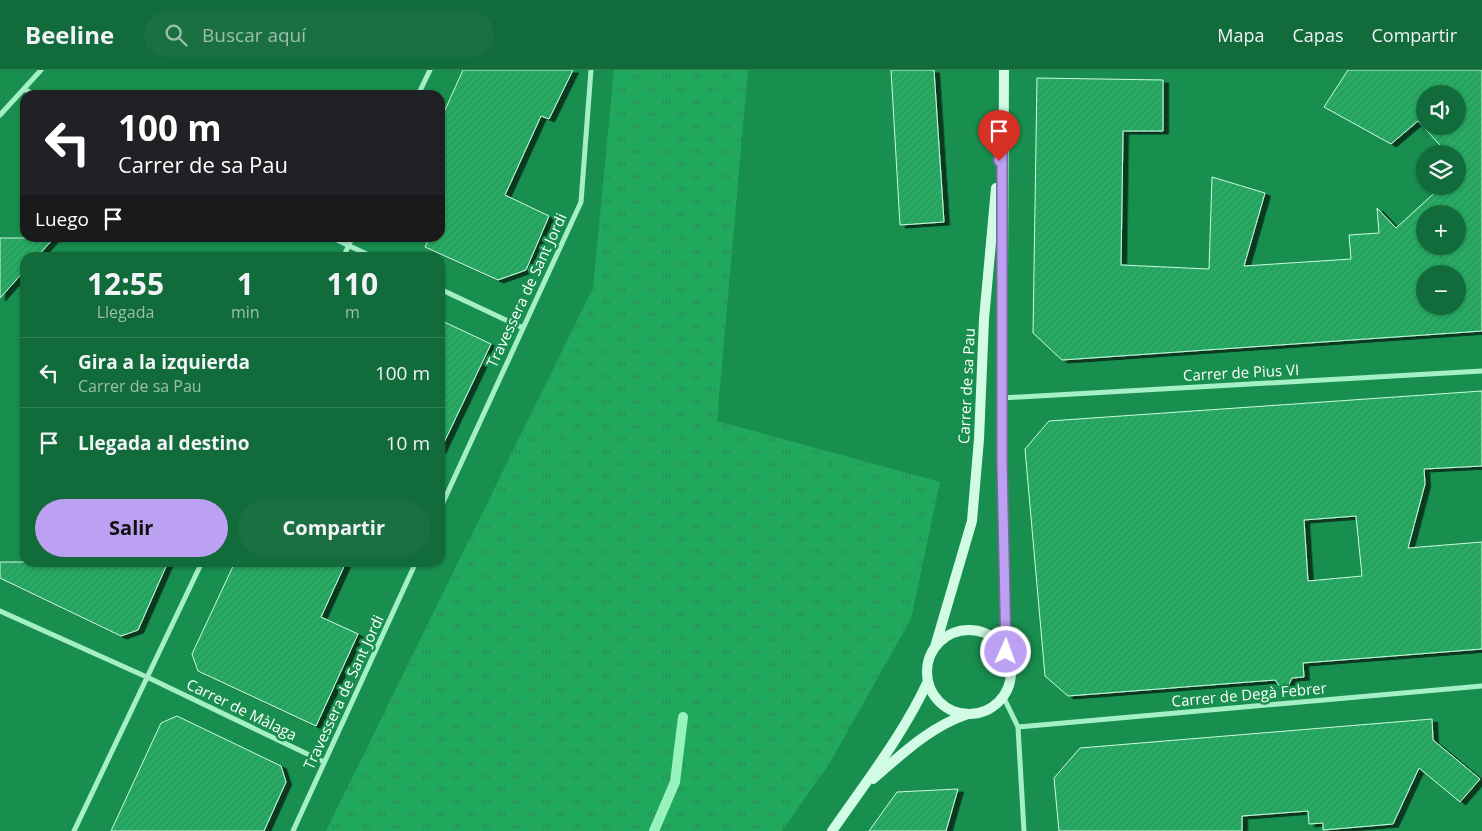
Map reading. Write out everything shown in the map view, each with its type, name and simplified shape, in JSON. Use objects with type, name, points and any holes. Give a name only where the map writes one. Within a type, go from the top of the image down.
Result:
[{"type":"street","points":[[24,89],[41,70]]},
{"type":"street","points":[[420,90],[430,70]]},
{"type":"street","name":"Travessera de Sant Jordi","points":[[445,499],[580,202],[591,70]]},
{"type":"street","name":"Carrer de sa Pau","points":[[1004,70],[1002,122],[1002,398],[1006,652]]},
{"type":"street","points":[[0,116],[20,94]]},
{"type":"street","name":"Carrer de sa Pau","points":[[935,647],[972,522],[979,439],[984,319],[1002,122]]},
{"type":"street","points":[[342,242],[362,252]]},
{"type":"street","points":[[345,252],[350,242]]},
{"type":"street","points":[[445,291],[523,328]]},
{"type":"street","name":"Carrer de Pius VI","points":[[1002,398],[1482,371]]},
{"type":"street","points":[[74,831],[200,567]]},
{"type":"street","name":"Travessera de Sant Jordi","points":[[293,831],[414,567]]},
{"type":"street","name":"Carrer de Màlaga","points":[[0,611],[148,678],[324,762]]},
{"type":"street","points":[[861,789],[912,745],[954,719],[983,711],[994,705],[1003,696],[1011,674],[1006,652],[992,636],[972,630],[951,634],[935,647],[927,669],[928,681],[939,701],[948,708],[971,713]]},
{"type":"street","points":[[832,831],[915,709],[928,681]]},
{"type":"street","name":"Carrer de Degà Febrer","points":[[1018,727],[1482,686]]},
{"type":"street","points":[[1003,696],[1018,727],[1024,831]]},
{"type":"green space","points":[[614,70],[748,70],[717,421],[940,482],[911,619],[829,764],[782,831],[326,831],[593,288]]},
{"type":"building","points":[[463,70],[573,70],[549,119],[541,116],[505,195],[549,216],[526,270],[498,280],[445,256],[445,252],[436,252],[425,247],[427,242],[445,242],[445,110]]},
{"type":"building","points":[[891,70],[934,70],[944,222],[900,225]]},
{"type":"building","points":[[1348,70],[1482,70],[1482,331],[1062,360],[1033,333],[1037,78],[1163,80],[1163,131],[1123,131],[1121,265],[1209,269],[1212,177],[1265,193],[1244,266],[1351,259],[1349,235],[1379,233],[1377,208],[1396,228],[1416,210],[1416,255],[1466,255],[1466,205],[1421,205],[1432,195],[1466,195],[1466,145],[1440,145],[1431,135],[1466,135],[1466,85],[1416,85],[1416,123],[1391,144],[1324,107]]},
{"type":"building","points":[[0,238],[20,238],[20,242],[50,242],[41,252],[20,252],[20,276],[0,298]]},
{"type":"building","points":[[445,322],[491,344],[445,441]]},
{"type":"building","points":[[1482,391],[1482,466],[1424,469],[1425,484],[1408,548],[1482,542],[1482,649],[1303,663],[1304,677],[1292,678],[1285,693],[1275,680],[1068,696],[1045,676],[1025,449],[1049,421]],"holes":[[[1356,516],[1362,576],[1308,581],[1304,520]]]},
{"type":"building","points":[[0,562],[20,562],[20,567],[166,567],[138,630],[121,636],[0,578]]},
{"type":"building","points":[[233,567],[344,567],[321,617],[358,634],[316,726],[198,671],[192,654]]},
{"type":"building","points":[[177,716],[281,766],[286,782],[264,831],[111,831],[161,723]]},
{"type":"building","points":[[1432,719],[1433,740],[1480,779],[1460,802],[1419,768],[1393,824],[1323,830],[1323,823],[1309,824],[1308,811],[1242,816],[1242,831],[1059,831],[1054,778],[1080,748]]},
{"type":"building","points":[[958,789],[946,831],[869,831],[897,792]]},
{"type":"waterway","points":[[654,831],[675,782],[683,717]]},
{"type":"route","points":[[999,161],[1002,122],[1002,462],[1006,652]]}]
